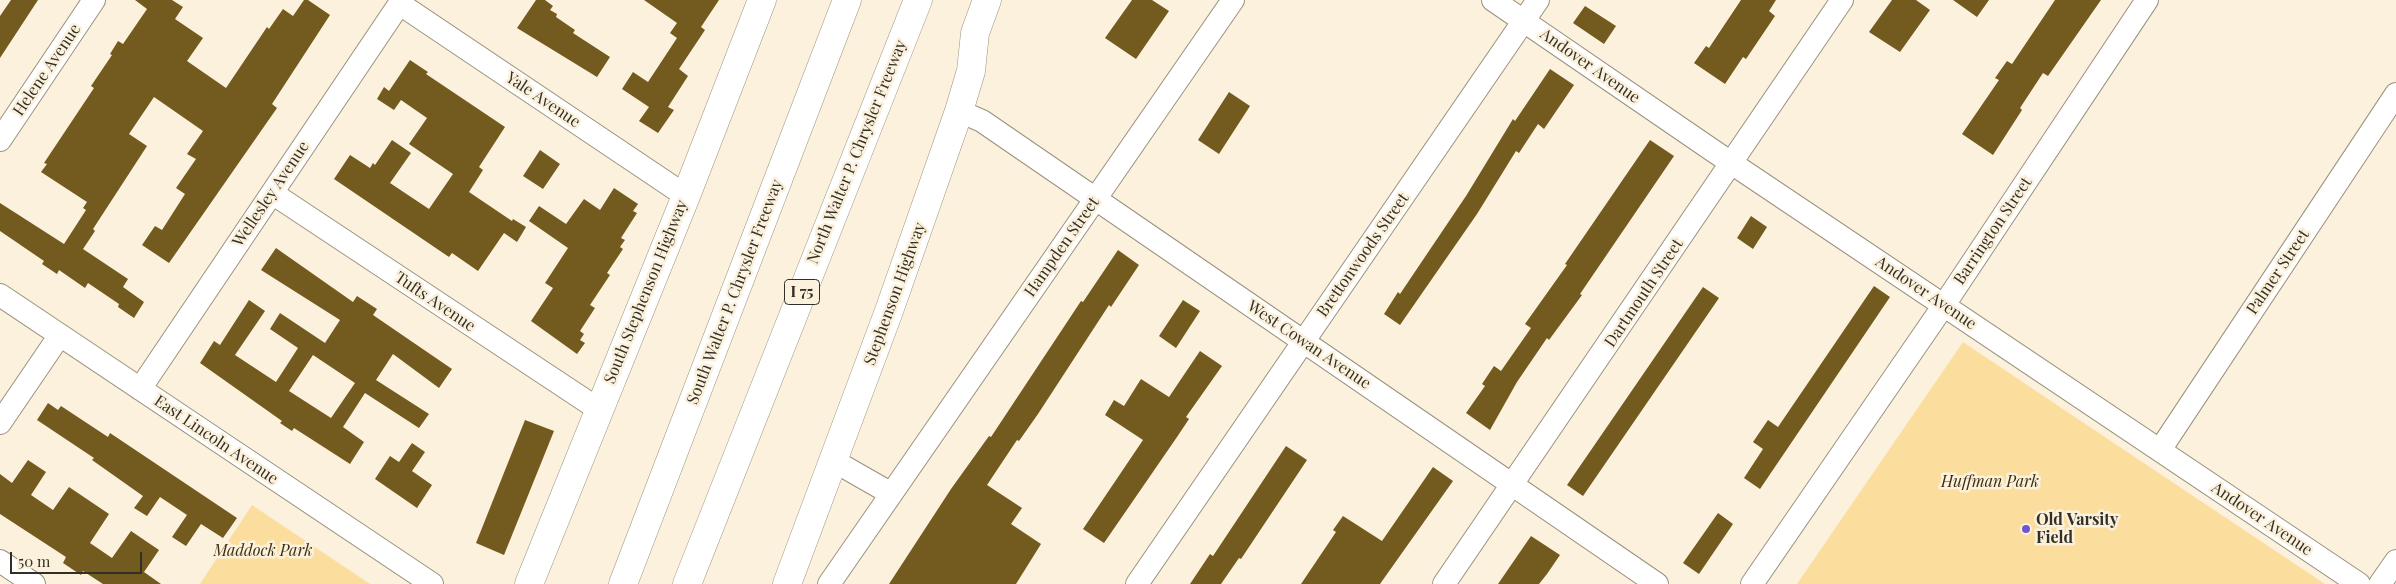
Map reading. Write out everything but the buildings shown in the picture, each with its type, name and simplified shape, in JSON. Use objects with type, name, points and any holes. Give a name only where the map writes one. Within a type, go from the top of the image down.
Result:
[{"type":"main road","name":"South Stephenson Highway","points":[[528,584],[686,196],[762,0]]},
{"type":"main road","name":"South Walter P. Chrysler Freeway","points":[[623,584],[847,0]]},
{"type":"main road","name":"North Walter P. Chrysler Freeway","points":[[687,584],[918,0]]},
{"type":"main road","name":"Stephenson Highway","points":[[787,584],[834,462],[959,112],[971,71],[975,33],[987,0]]},
{"type":"street","name":"Helene Avenue","points":[[0,140],[94,0]]},
{"type":"street","name":"Hampden Street","points":[[829,584],[890,493],[1233,0]]},
{"type":"street","name":"Andover Avenue","points":[[1493,0],[1732,164],[2359,584]]},
{"type":"street","name":"Brettonwoods Street","points":[[1136,584],[1538,0]]},
{"type":"street","name":"Dartmouth Street","points":[[1444,584],[1842,0]]},
{"type":"street","name":"Barrington Street","points":[[1752,584],[1944,305],[2147,0]]},
{"type":"street","name":"Yale Avenue","points":[[401,2],[686,196]]},
{"type":"street","name":"Wellesley Avenue","points":[[140,389],[401,2]]},
{"type":"street","name":"Palmer Street","points":[[2160,450],[2396,94]]},
{"type":"street","name":"West Cowan Avenue","points":[[959,112],[982,121],[1657,584]]},
{"type":"street","name":"Tufts Avenue","points":[[272,193],[598,409]]},
{"type":"street","name":"East Lincoln Avenue","points":[[0,296],[432,584]]},
{"type":"street","points":[[0,423],[60,335]]},
{"type":"street","points":[[834,462],[890,493]]},
{"type":"street","points":[[0,561],[34,584]]},
{"type":"street","points":[[2380,584],[2396,561]]},
{"type":"green space","name":"Huffman Park","points":[[1963,342],[2039,393],[2325,584],[1797,584]]},
{"type":"green space","name":"Maddock Park","points":[[252,505],[370,584],[200,584]]},
{"type":"place","name":"Old Varsity Field","points":[[2026,529]]}]
